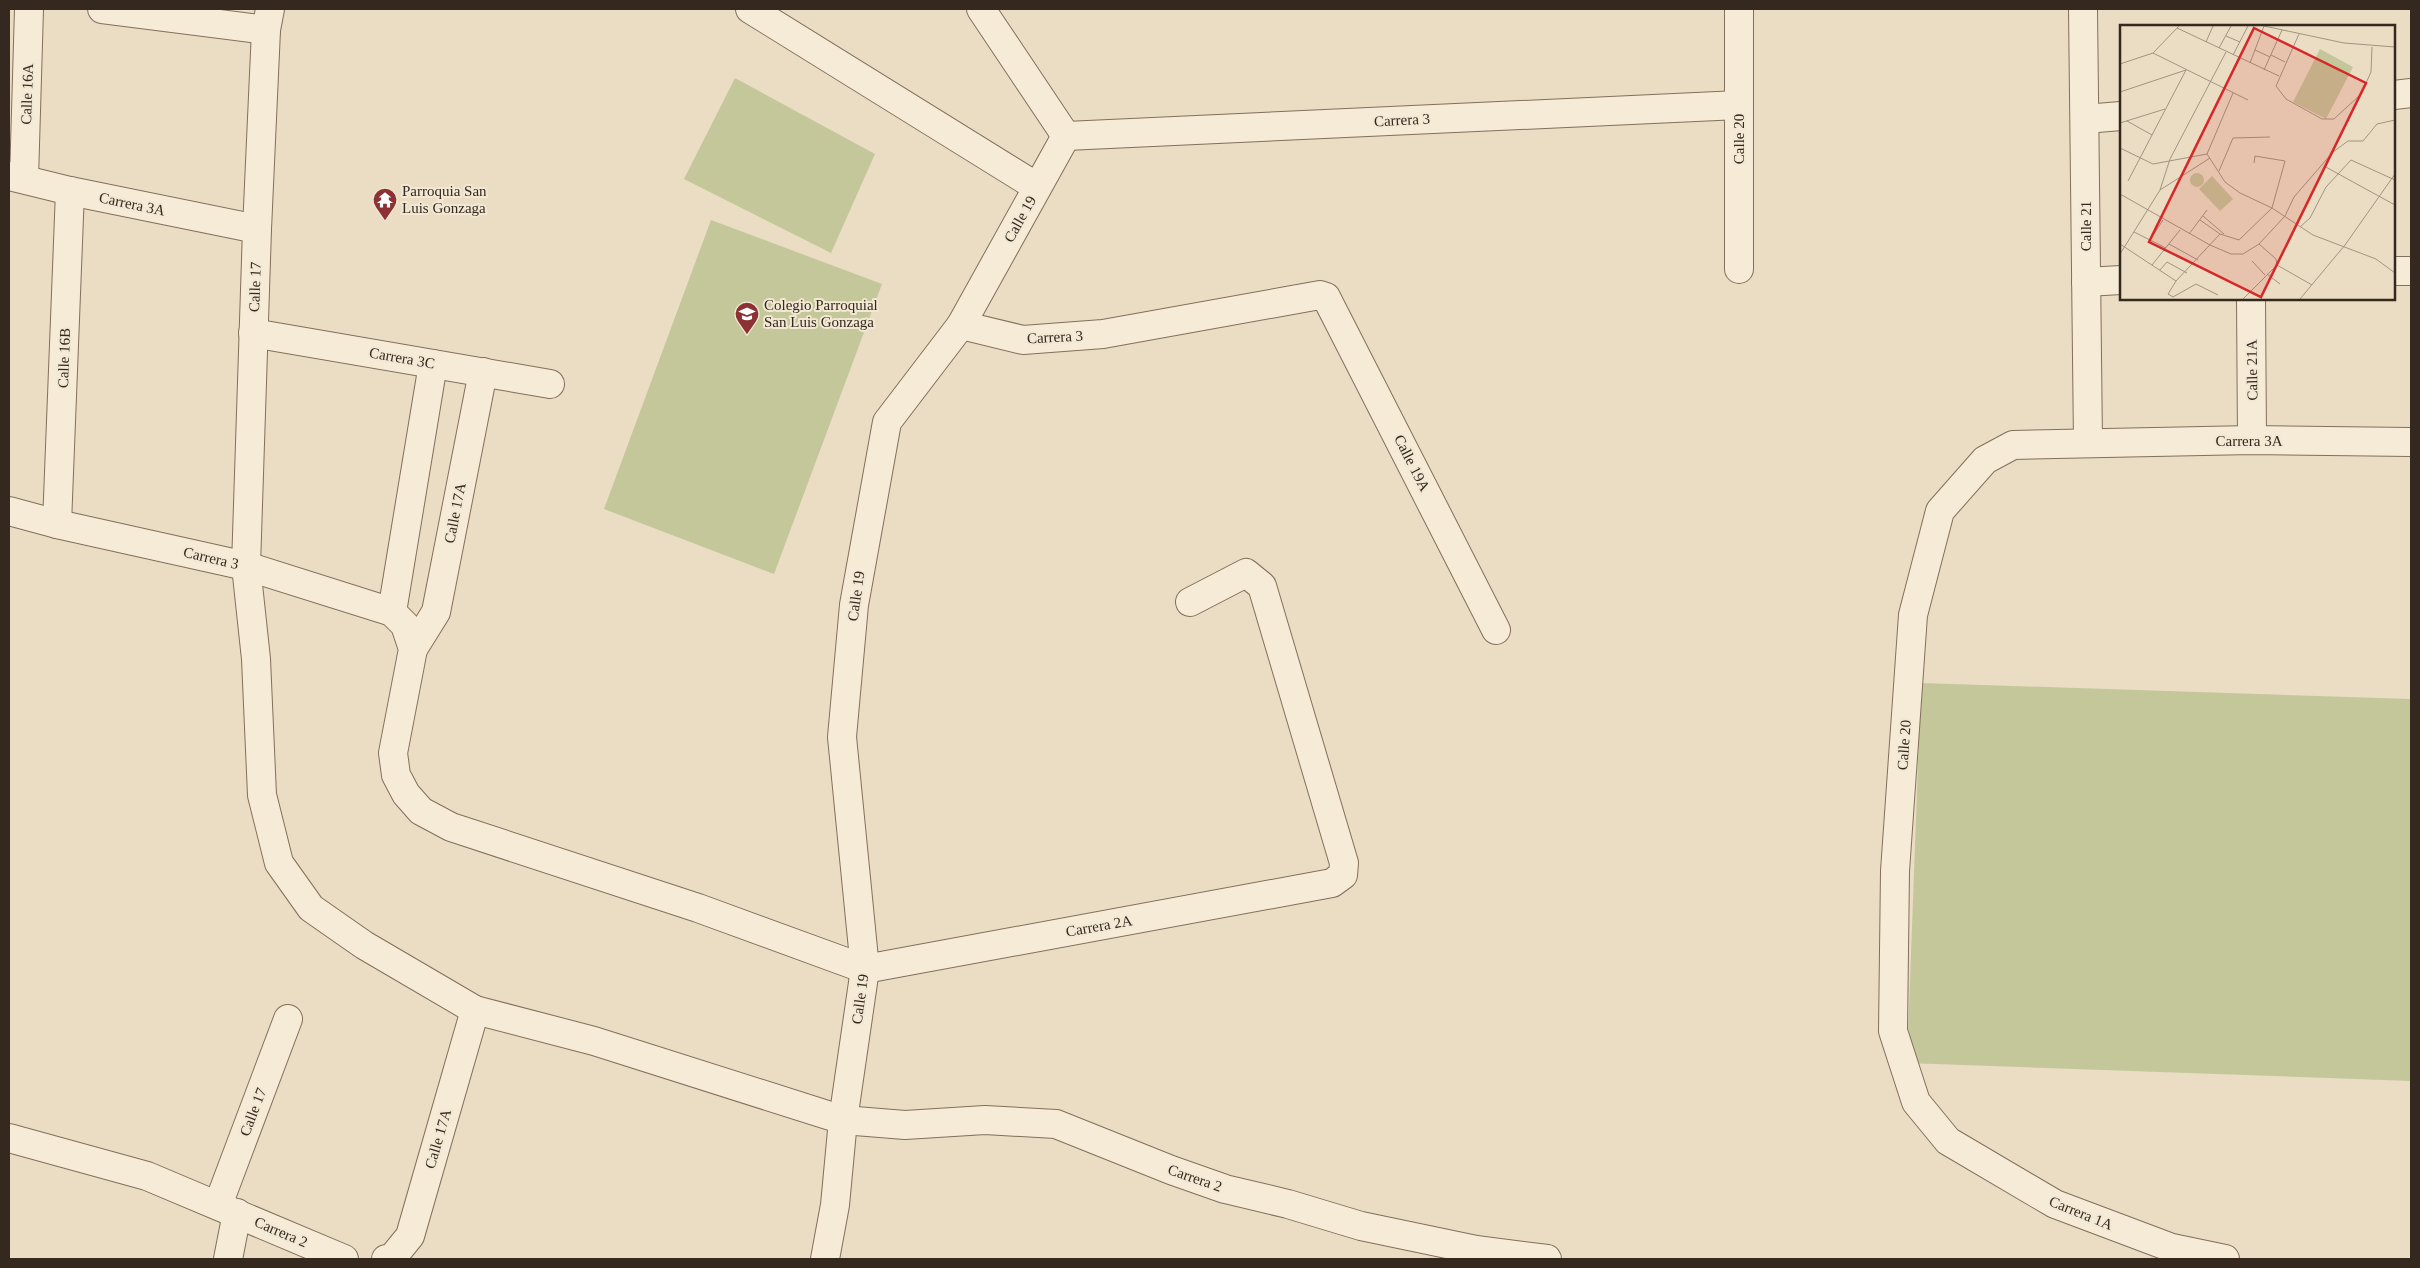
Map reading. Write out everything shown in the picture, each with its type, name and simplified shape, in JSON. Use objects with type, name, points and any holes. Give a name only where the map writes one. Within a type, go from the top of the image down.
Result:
[{"type":"street","name":"Calle 16A","points":[[16,177],[29,9]]},
{"type":"street","points":[[102,9],[268,20]]},
{"type":"street","points":[[750,9],[1037,187]]},
{"type":"street","points":[[981,9],[1066,136]]},
{"type":"street","name":"Calle 20","points":[[1739,9],[1739,269]]},
{"type":"street","name":"Calle 21","points":[[2083,9],[2088,443]]},
{"type":"street","name":"Calle 17","points":[[268,20],[257,229],[246,566],[256,659],[262,795],[279,863],[311,908],[364,946],[475,1010]]},
{"type":"street","points":[[2395,95],[2411,93]]},
{"type":"street","name":"Carrera 3","points":[[1066,136],[1739,105]]},
{"type":"street","points":[[2085,120],[2120,116]]},
{"type":"street","name":"Calle 19","points":[[826,1259],[835,1205],[843,1120],[865,969],[842,736],[854,605],[887,422],[961,325],[1066,136]]},
{"type":"street","name":"Carrera 3A","points":[[16,177],[70,191],[257,229]]},
{"type":"street","name":"Calle 16B","points":[[57,524],[70,191]]},
{"type":"street","points":[[2395,271],[2411,271]]},
{"type":"street","points":[[2086,282],[2120,280]]},
{"type":"street","name":"Carrera 3","points":[[961,325],[1023,340],[1103,334],[1320,295],[1326,297]]},
{"type":"street","name":"Calle 19A","points":[[1326,297],[1496,630]]},
{"type":"street","name":"Calle 21A","points":[[2251,300],[2252,440]]},
{"type":"street","name":"Carrera 3C","points":[[253,333],[550,384]]},
{"type":"street","points":[[433,364],[404,629],[393,753],[396,775],[406,794],[421,810],[451,827],[698,908],[865,969]]},
{"type":"street","name":"Calle 17A","points":[[404,629],[436,612],[483,372]]},
{"type":"street","name":"Carrera 3A","points":[[2088,443],[2252,440],[2411,442]]},
{"type":"street","name":"Calle 20","points":[[1948,1141],[1916,1102],[1892,1031],[1895,871],[1913,615],[1940,511],[1985,460],[2013,445],[2088,443]]},
{"type":"street","name":"Carrera 3","points":[[9,511],[57,524],[246,566],[404,629]]},
{"type":"street","name":"Carrera 2A","points":[[865,969],[1332,884],[1343,875],[1344,864],[1262,586],[1246,573],[1190,602]]},
{"type":"street","name":"Calle 17A","points":[[386,1259],[392,1258],[410,1236],[475,1010]]},
{"type":"street","name":"Carrera 2","points":[[475,1010],[594,1041],[843,1120],[905,1125],[985,1120],[1056,1124],[1171,1170],[1225,1188],[1288,1204],[1361,1226],[1475,1254],[1547,1259]]},
{"type":"street","name":"Calle 17","points":[[228,1259],[228,1209],[288,1019]]},
{"type":"street","name":"Carrera 2","points":[[9,1138],[147,1176],[344,1259]]},
{"type":"street","name":"Carrera 1A","points":[[1948,1141],[2055,1204],[2172,1248],[2225,1259]]},
{"type":"green space","points":[[735,78],[875,154],[831,253],[684,179]]},
{"type":"green space","points":[[711,220],[882,284],[774,574],[604,509]]},
{"type":"green space","points":[[1921,683],[2411,699],[2411,1081],[1907,1063]]},
{"type":"place","name":"Parroquia San Luis Gonzaga","points":[[385,221]]},
{"type":"place","name":"Colegio Parroquial San Luis Gonzaga","points":[[747,335]]}]
